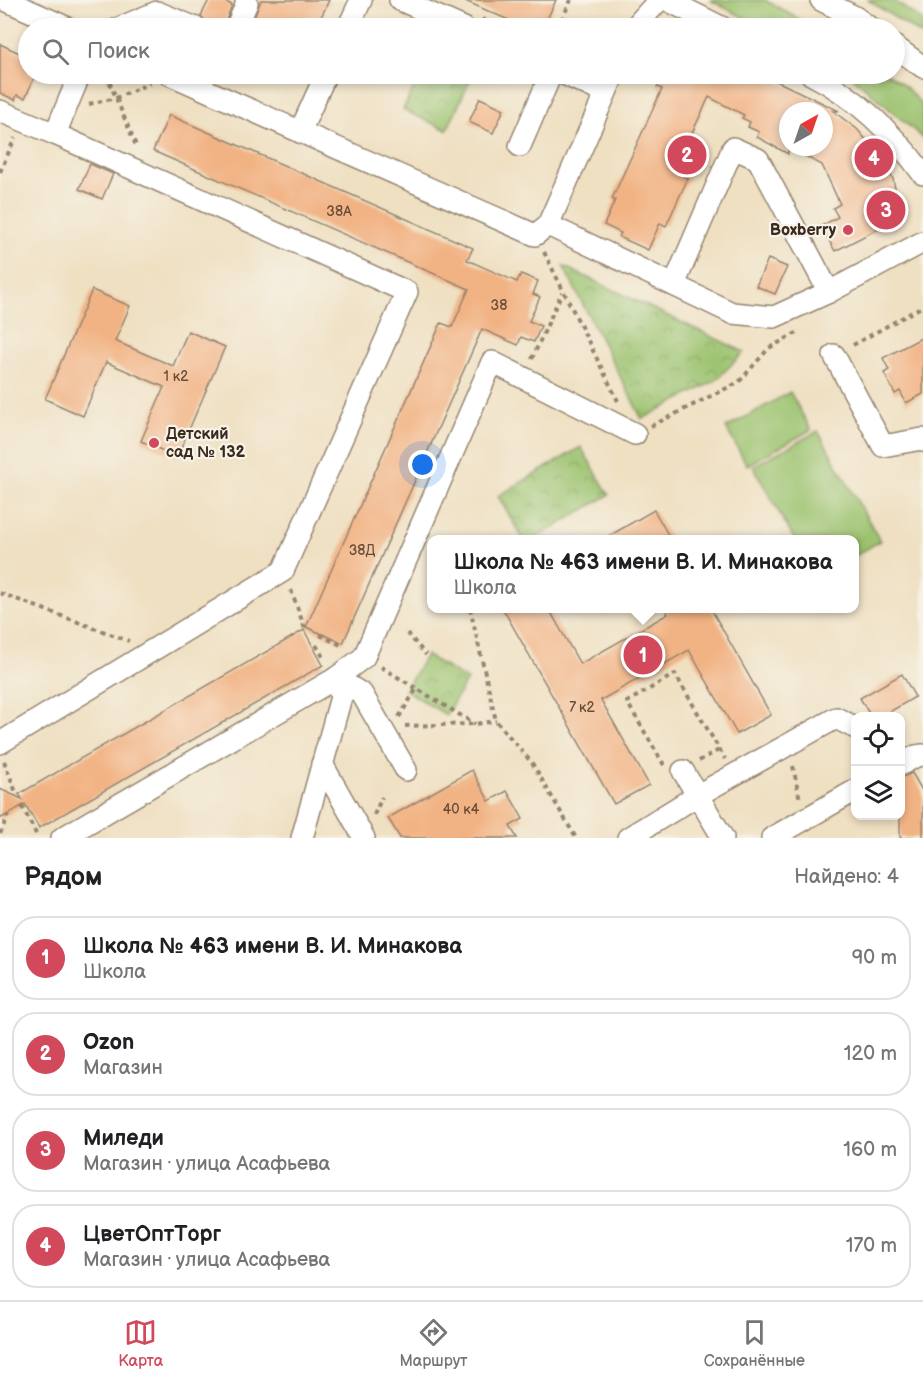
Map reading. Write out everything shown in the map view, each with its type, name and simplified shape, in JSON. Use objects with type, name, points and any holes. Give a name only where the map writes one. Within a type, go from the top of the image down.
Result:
[{"type":"street","points":[[5,0],[46,18]]},
{"type":"street","points":[[240,18],[247,3],[246,0]]},
{"type":"street","points":[[353,18],[361,0]]},
{"type":"street","points":[[400,0],[441,18]]},
{"type":"street","points":[[643,18],[658,0]]},
{"type":"street","points":[[668,0],[703,18]]},
{"type":"street","points":[[821,0],[856,18]]},
{"type":"street","points":[[143,18],[157,12],[172,18]]},
{"type":"street","points":[[905,54],[923,67]]},
{"type":"street","points":[[55,134],[76,84]]},
{"type":"street","points":[[192,84],[300,132],[674,285],[732,313],[774,317],[830,292],[923,242]]},
{"type":"street","points":[[300,132],[322,84]]},
{"type":"street","points":[[520,147],[547,84]]},
{"type":"street","points":[[541,230],[610,84]]},
{"type":"street","points":[[826,84],[859,106],[898,142],[923,174]]},
{"type":"street","points":[[0,111],[407,292],[283,571],[0,743]]},
{"type":"street","points":[[674,285],[733,148],[758,159],[830,292]]},
{"type":"street","points":[[834,355],[883,446],[922,439],[923,441]]},
{"type":"street","points":[[62,838],[336,678],[364,657],[492,362],[524,376],[635,434]]},
{"type":"street","points":[[302,838],[341,697],[336,678]]},
{"type":"street","points":[[336,678],[362,694],[406,770]]},
{"type":"street","points":[[628,838],[698,795],[836,718],[851,726]]},
{"type":"street","points":[[322,764],[364,838]]},
{"type":"street","points":[[683,771],[723,838]]},
{"type":"street","points":[[772,838],[851,792]]},
{"type":"path","points":[[563,18],[571,0]]},
{"type":"path","points":[[110,84],[149,176]]},
{"type":"path","points":[[65,110],[116,98],[148,84]]},
{"type":"path","points":[[0,172],[22,120]]},
{"type":"path","points":[[541,230],[562,291],[619,403]]},
{"type":"path","points":[[524,376],[562,291]]},
{"type":"path","points":[[834,355],[923,306]]},
{"type":"path","points":[[635,434],[739,382],[769,348],[810,326]]},
{"type":"path","points":[[283,571],[305,628]]},
{"type":"path","points":[[0,593],[153,650]]},
{"type":"path","points":[[471,613],[496,721],[532,763],[576,838]]},
{"type":"path","points":[[407,633],[426,655]]},
{"type":"path","points":[[364,657],[475,724]]},
{"type":"path","points":[[719,750],[671,777],[627,702],[675,674],[734,775]]},
{"type":"path","points":[[399,717],[417,688]]},
{"type":"path","points":[[405,726],[475,724],[496,721]]},
{"type":"path","points":[[789,744],[804,819]]},
{"type":"path","points":[[0,752],[17,795]]},
{"type":"path","points":[[22,806],[38,838]]},
{"type":"path","points":[[0,834],[8,814]]},
{"type":"green space","points":[[710,0],[765,0],[797,18],[745,18]]},
{"type":"green space","points":[[868,0],[893,0],[923,21],[923,36],[905,24],[905,18],[896,18]]},
{"type":"green space","points":[[415,84],[468,84],[447,130],[403,110]]},
{"type":"green space","points":[[861,84],[902,84],[906,87],[923,106],[923,138]]},
{"type":"green space","points":[[563,266],[744,352],[715,381],[642,419]]},
{"type":"green space","points":[[790,392],[811,430],[747,465],[726,428]]},
{"type":"green space","points":[[818,431],[880,541],[859,554],[859,535],[792,535],[753,466]]},
{"type":"green space","points":[[581,447],[609,495],[541,535],[521,535],[498,496]]},
{"type":"green space","points":[[426,655],[467,680],[446,715],[405,690]]},
{"type":"building","points":[[209,0],[221,0],[232,5],[227,18],[203,18],[201,16]]},
{"type":"building","points":[[261,0],[329,0],[321,18],[254,18]]},
{"type":"building","points":[[463,0],[556,0],[548,18],[504,18]]},
{"type":"building","points":[[0,44],[18,52],[18,84],[31,84],[25,98],[17,95],[15,100],[0,93]]},
{"type":"building","points":[[659,84],[783,84],[820,102],[779,102],[779,149],[757,137],[759,132],[748,127],[750,122],[742,118],[744,115],[709,97],[685,148],[694,152],[683,176],[688,178],[666,226],[660,223],[648,250],[619,237],[621,233],[604,225],[615,200],[612,199],[662,89],[657,87]]},
{"type":"building","points":[[480,98],[504,109],[493,133],[469,122]]},
{"type":"building","points":[[833,111],[857,129],[884,161],[893,179],[897,197],[892,216],[878,229],[835,251],[821,226],[838,217],[833,208],[840,204],[822,165],[805,156],[833,156]]},
{"type":"building","points":[[169,115],[473,248],[467,260],[517,282],[521,274],[538,281],[533,294],[540,297],[529,321],[541,326],[534,342],[521,337],[518,345],[482,329],[343,643],[306,627],[441,323],[452,327],[469,289],[153,151]]},
{"type":"building","points":[[90,164],[113,174],[102,199],[79,189]]},
{"type":"building","points":[[768,259],[787,267],[775,294],[756,286]]},
{"type":"building","points":[[92,290],[130,306],[115,341],[173,366],[188,331],[225,347],[177,457],[141,441],[164,387],[106,362],[83,416],[45,399]]},
{"type":"building","points":[[923,337],[923,394],[906,403],[900,391],[895,394],[884,373],[889,370],[883,358]]},
{"type":"building","points":[[654,510],[668,535],[611,535]]},
{"type":"building","points":[[505,613],[551,613],[580,664],[667,613],[713,613],[771,715],[737,734],[689,650],[601,700],[649,785],[614,804]]},
{"type":"building","points":[[304,630],[323,665],[39,828],[25,804],[0,819],[0,789],[22,799],[19,794]]},
{"type":"building","points":[[902,674],[915,697],[890,712],[868,712],[860,698]]},
{"type":"building","points":[[472,770],[489,801],[507,791],[523,819],[510,826],[517,838],[400,838],[388,818]]},
{"type":"building","points":[[912,773],[923,792],[923,838],[900,838],[900,820],[905,820],[905,776]]},
{"type":"place","name":"Ozon","points":[[687,155]]},
{"type":"place","name":"ЦветОптТорг","points":[[874,158]]},
{"type":"place","name":"Миледи","points":[[886,210]]},
{"type":"place","name":"Boxberry","points":[[848,230]]},
{"type":"place","name":"Детский сад № 132","points":[[154,443]]},
{"type":"place","name":"Школа № 463 имени В. И. Минакова","points":[[643,655]]}]
